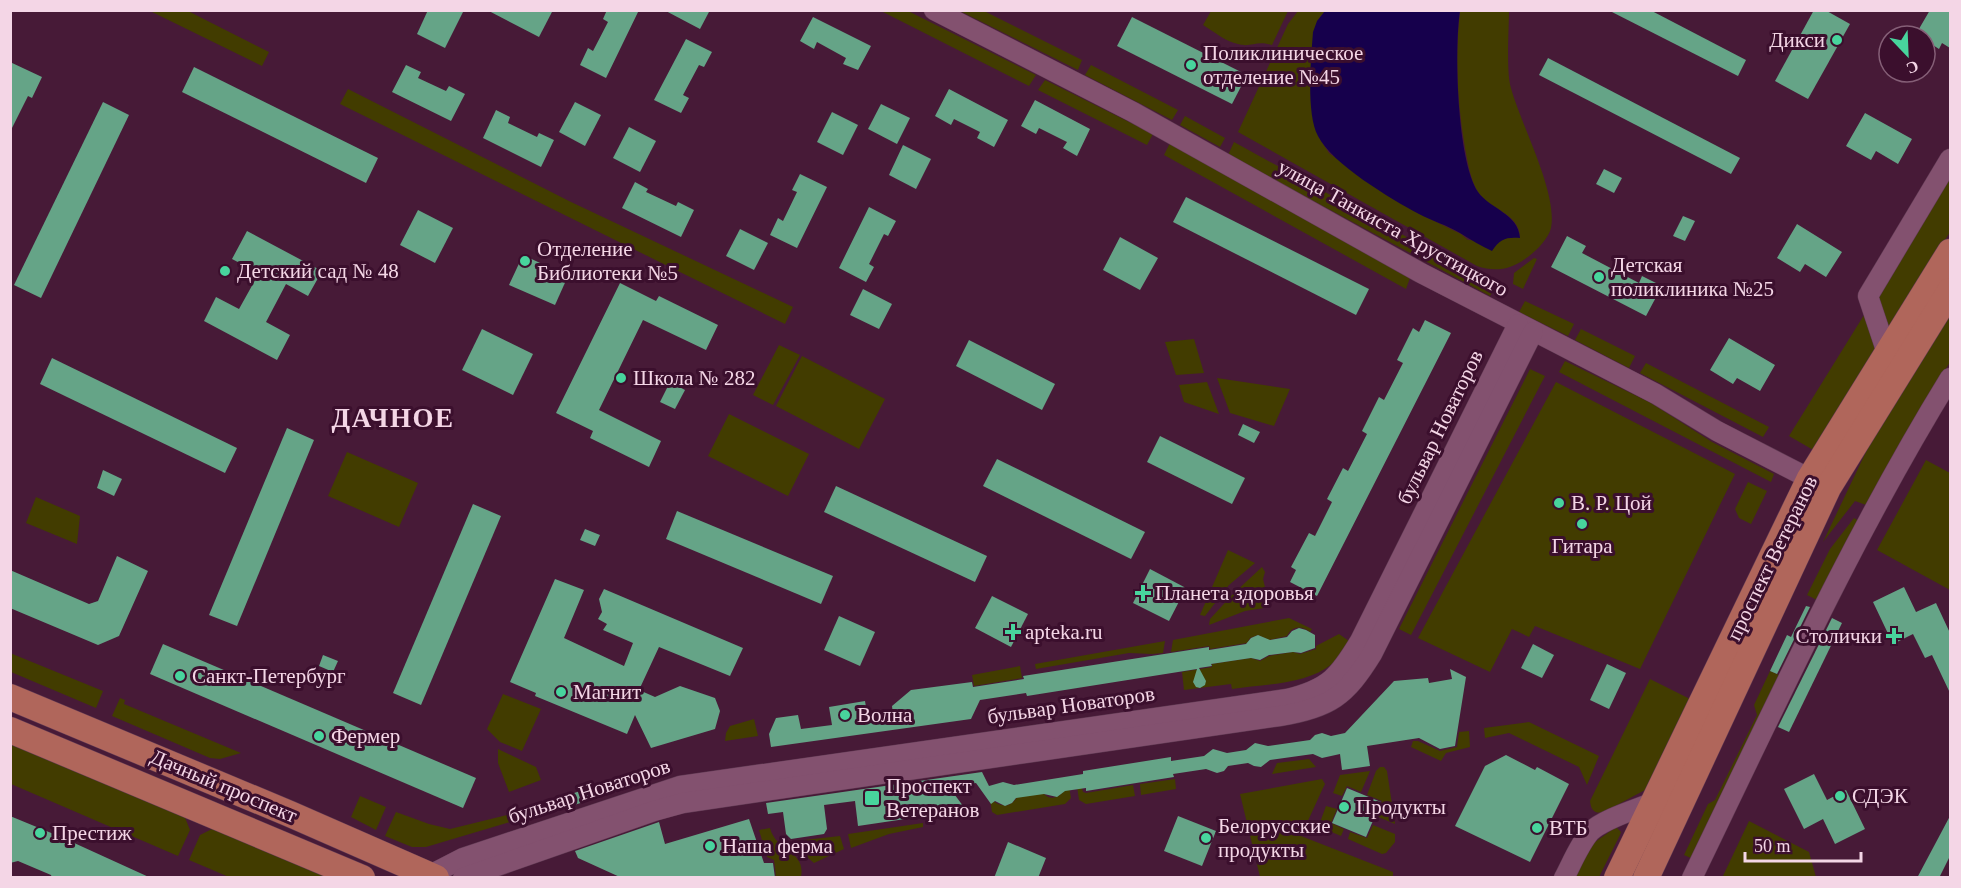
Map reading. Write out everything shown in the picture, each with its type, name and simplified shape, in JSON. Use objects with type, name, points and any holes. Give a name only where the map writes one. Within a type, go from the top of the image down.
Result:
[{"type":"main road","name":"проспект Ветеранов","points":[[1617,878],[1654,802],[1887,353],[1950,252]]},
{"type":"main road","name":"проспект Ветеранов","points":[[1646,878],[1819,483],[1950,291]]},
{"type":"main road","name":"Дачный проспект","points":[[10,697],[290,814],[431,877]]},
{"type":"main road","name":"Дачный проспект","points":[[10,730],[362,878]]},
{"type":"street","name":"улица Танкиста Хрустицкого","points":[[934,10],[1133,112],[1421,273],[1656,394],[1717,430],[1819,483]]},
{"type":"street","points":[[1887,353],[1868,297],[1950,159]]},
{"type":"street","name":"бульвар Новаторов","points":[[463,878],[654,811],[702,799],[1280,716],[1306,712],[1329,703],[1344,692],[1359,675],[1372,654],[1526,328]]},
{"type":"street","name":"бульвар Новаторов","points":[[431,877],[463,858],[680,786],[1287,699],[1319,688],[1345,667],[1360,641],[1526,328]]},
{"type":"street","points":[[1692,878],[1818,617],[1910,444],[1950,378]]},
{"type":"street","points":[[1564,878],[1582,843],[1592,831],[1654,802]]},
{"type":"street","points":[[515,878],[519,867],[532,853]]},
{"type":"shaded area","points":[[1288,10],[1272,45],[1262,43],[1243,45],[1224,39],[1203,25],[1211,11]]},
{"type":"shaded area","points":[[150,11],[188,11],[269,52],[262,66]]},
{"type":"shaded area","points":[[881,11],[908,11],[1036,75],[1029,86]]},
{"type":"shaded area","points":[[960,11],[984,11],[1082,60],[1078,70]]},
{"type":"shaded area","points":[[1298,11],[1325,11],[1317,21],[1318,136],[1329,153],[1382,192],[1461,234],[1468,240],[1499,241],[1508,237],[1520,237],[1515,222],[1483,198],[1471,176],[1460,114],[1458,45],[1460,11],[1509,11],[1509,81],[1544,178],[1552,213],[1551,228],[1544,242],[1529,256],[1508,268],[1490,269],[1477,266],[1238,132],[1288,24]]},
{"type":"shaded area","points":[[1325,11],[1460,11],[1457,51],[1461,131],[1465,156],[1478,192],[1509,217],[1518,230],[1520,238],[1504,240],[1492,251],[1455,230],[1419,214],[1378,190],[1349,169],[1325,147],[1314,126],[1310,86],[1313,32],[1317,21]]},
{"type":"shaded area","points":[[1091,65],[1178,110],[1172,120],[1085,75]]},
{"type":"shaded area","points":[[1045,80],[1153,134],[1147,145],[1038,90]]},
{"type":"shaded area","points":[[348,89],[569,201],[793,307],[785,324],[340,104]]},
{"type":"shaded area","points":[[1185,116],[1225,138],[1220,147],[1180,125]]},
{"type":"shaded area","points":[[1234,142],[1496,286],[1490,296],[1228,155]]},
{"type":"shaded area","points":[[1170,143],[1410,278],[1406,289],[1164,155]]},
{"type":"shaded area","points":[[1950,177],[1950,232],[1888,332],[1876,296]]},
{"type":"shaded area","points":[[1534,258],[1537,259],[1523,289],[1513,284],[1514,273]]},
{"type":"shaded area","points":[[1525,301],[1574,324],[1568,336],[1519,312]]},
{"type":"shaded area","points":[[1950,312],[1950,362],[1897,448],[1866,505],[1855,501],[1823,542],[1875,433]]},
{"type":"shaded area","points":[[1864,315],[1877,350],[1815,451],[1789,436]]},
{"type":"shaded area","points":[[1581,329],[1635,356],[1629,368],[1575,340]]},
{"type":"shaded area","points":[[1194,339],[1204,373],[1176,375],[1165,342]]},
{"type":"shaded area","points":[[779,345],[800,355],[773,405],[753,395]]},
{"type":"shaded area","points":[[802,356],[885,399],[859,449],[776,406]]},
{"type":"shaded area","points":[[1565,361],[1651,403],[1712,442],[1774,474],[1771,482],[1559,372]]},
{"type":"shaded area","points":[[1646,363],[1769,427],[1763,437],[1640,373]]},
{"type":"shaded area","points":[[1530,369],[1545,376],[1411,635],[1399,629]]},
{"type":"shaded area","points":[[1217,378],[1290,389],[1274,426],[1230,413]]},
{"type":"shaded area","points":[[1207,382],[1219,414],[1184,402],[1179,385]]},
{"type":"shaded area","points":[[1556,382],[1735,474],[1640,669],[1535,626],[1529,637],[1512,629],[1490,672],[1418,638]]},
{"type":"shaded area","points":[[729,414],[809,454],[788,496],[708,456]]},
{"type":"shaded area","points":[[347,452],[418,483],[399,527],[328,496]]},
{"type":"shaded area","points":[[1926,460],[1950,473],[1950,590],[1877,550]]},
{"type":"shaded area","points":[[1748,482],[1767,491],[1751,524],[1739,518],[1735,509]]},
{"type":"shaded area","points":[[36,497],[80,516],[77,544],[26,523]]},
{"type":"shaded area","points":[[1854,518],[1859,521],[1819,601],[1807,595],[1830,549]]},
{"type":"shaded area","points":[[1228,550],[1255,563],[1229,585],[1205,616],[1200,615]]},
{"type":"shaded area","points":[[1262,567],[1265,572],[1263,579],[1270,607],[1245,611],[1209,625],[1210,619]]},
{"type":"shaded area","points":[[1289,618],[1312,629],[1310,632],[1297,628],[1291,630],[1287,636],[1269,640],[1258,635],[1250,638],[1247,643],[1171,652],[1173,640]]},
{"type":"shaded area","points":[[1339,634],[1349,641],[1342,653],[1332,664],[1310,676],[1284,683],[1232,689],[1231,684],[1184,690],[1182,672],[1212,667],[1212,664],[1251,658],[1260,661],[1269,656],[1293,652],[1300,654],[1316,649],[1316,646]]},
{"type":"shaded area","points":[[1165,641],[1163,653],[1129,653],[1036,669],[1035,664]]},
{"type":"shaded area","points":[[10,653],[103,691],[96,708],[11,672]]},
{"type":"shaded area","points":[[1020,666],[1022,678],[974,686],[972,675]]},
{"type":"shaded area","points":[[1770,671],[1783,677],[1693,859],[1684,855],[1708,804],[1715,800],[1757,715],[1754,705]]},
{"type":"shaded area","points":[[1650,679],[1690,699],[1645,790],[1598,813],[1592,809],[1590,801]]},
{"type":"shaded area","points":[[503,694],[541,709],[522,751],[500,742],[487,729]]},
{"type":"shaded area","points":[[120,698],[125,700],[124,704],[241,753],[220,759],[210,758],[112,716]]},
{"type":"shaded area","points":[[754,719],[758,736],[725,741],[730,726]]},
{"type":"shaded area","points":[[1529,722],[1599,756],[1587,785],[1579,767],[1509,733],[1485,738],[1484,728]]},
{"type":"shaded area","points":[[1469,731],[1470,747],[1446,753],[1441,761],[1411,747],[1413,741],[1418,741],[1440,751],[1457,747],[1459,732]]},
{"type":"shaded area","points":[[10,742],[184,815],[190,830],[178,856],[11,784]]},
{"type":"shaded area","points":[[498,749],[536,767],[541,780],[509,792],[498,763]]},
{"type":"shaded area","points":[[1309,759],[1316,767],[1272,774],[1277,763]]},
{"type":"shaded area","points":[[1384,767],[1387,771],[1395,824],[1376,816],[1382,801],[1367,795],[1376,771]]},
{"type":"shaded area","points":[[1370,771],[1361,792],[1347,786],[1342,796],[1333,793],[1340,775]]},
{"type":"shaded area","points":[[1175,779],[1176,789],[1141,795],[1140,784]]},
{"type":"shaded area","points":[[1322,779],[1325,784],[1301,836],[1393,872],[1393,877],[1260,877],[1240,794]]},
{"type":"shaded area","points":[[1081,785],[1083,792],[1086,793],[1133,785],[1135,796],[1086,804],[1079,800],[1077,786]]},
{"type":"shaded area","points":[[1069,786],[1071,798],[1065,804],[997,815],[992,812],[990,799],[1004,806],[1011,804],[1017,797],[1041,791],[1049,797],[1056,797]]},
{"type":"shaded area","points":[[360,796],[386,807],[376,830],[351,817]]},
{"type":"shaded area","points":[[1326,806],[1337,809],[1331,823],[1344,829],[1341,836],[1319,825]]},
{"type":"shaded area","points":[[396,812],[450,829],[507,815],[510,822],[426,847],[412,847],[385,836]]},
{"type":"shaded area","points":[[1749,821],[1809,852],[1816,877],[1722,878]]},
{"type":"shaded area","points":[[923,823],[923,827],[889,834],[851,848],[848,834]]},
{"type":"shaded area","points":[[1373,825],[1395,834],[1395,842],[1386,853],[1382,854],[1348,839],[1350,832],[1367,838]]},
{"type":"shaded area","points":[[1616,827],[1621,832],[1620,835],[1599,877],[1574,878],[1591,845]]},
{"type":"shaded area","points":[[214,828],[334,877],[229,877],[189,860],[200,835]]},
{"type":"shaded area","points":[[770,828],[778,842],[799,861],[801,877],[776,877],[774,860],[767,857],[759,830]]},
{"type":"shaded area","points":[[840,836],[844,849],[814,863],[795,847],[795,841]]},
{"type":"building","points":[[428,10],[464,10],[445,48],[417,34]]},
{"type":"building","points":[[487,10],[553,10],[539,37]]},
{"type":"building","points":[[607,10],[639,10],[606,78],[580,65],[588,48],[593,51],[608,22],[603,19]]},
{"type":"building","points":[[664,10],[710,10],[700,29]]},
{"type":"building","points":[[1608,10],[1650,10],[1746,60],[1738,76]]},
{"type":"building","points":[[1814,10],[1825,10],[1850,24],[1808,99],[1775,81]]},
{"type":"building","points":[[1930,10],[1950,10],[1950,48],[1942,43],[1939,49],[1937,48],[1937,24],[1922,24]]},
{"type":"building","points":[[813,17],[871,46],[858,70],[843,64],[846,58],[817,42],[814,49],[800,41]]},
{"type":"building","name":"Поликлиническое отделение №45","points":[[1132,17],[1247,75],[1232,104],[1117,46]]},
{"type":"building","points":[[686,39],[712,52],[704,67],[699,65],[683,95],[689,98],[681,113],[654,100]]},
{"type":"building","points":[[1548,58],[1740,158],[1731,174],[1539,75]]},
{"type":"building","points":[[10,62],[42,77],[32,98],[28,96],[10,132]]},
{"type":"building","points":[[406,65],[421,72],[418,78],[446,91],[449,86],[465,94],[451,121],[392,92]]},
{"type":"building","points":[[194,67],[378,158],[366,183],[182,92]]},
{"type":"building","points":[[949,89],[1008,120],[994,147],[977,138],[980,132],[954,119],[951,125],[935,116]]},
{"type":"building","points":[[1035,100],[1090,129],[1077,156],[1063,148],[1067,142],[1039,128],[1036,134],[1021,126]]},
{"type":"building","points":[[103,102],[129,115],[41,298],[14,285]]},
{"type":"building","points":[[575,102],[601,115],[585,146],[559,132]]},
{"type":"building","points":[[881,104],[910,118],[897,144],[868,129]]},
{"type":"building","points":[[496,110],[510,117],[508,123],[537,137],[539,133],[554,140],[541,167],[483,138]]},
{"type":"building","points":[[832,112],[858,125],[843,155],[817,142]]},
{"type":"building","points":[[1865,113],[1912,139],[1898,164],[1876,151],[1871,160],[1846,146]]},
{"type":"building","points":[[629,127],[656,141],[640,172],[613,158]]},
{"type":"building","points":[[903,145],[931,159],[916,189],[889,175]]},
{"type":"building","points":[[1604,169],[1622,178],[1614,193],[1596,184]]},
{"type":"building","points":[[800,174],[827,187],[797,248],[770,235],[778,218],[783,221],[797,192],[792,190]]},
{"type":"building","points":[[635,182],[648,189],[646,192],[676,206],[678,202],[694,210],[681,237],[622,208]]},
{"type":"building","points":[[1186,197],[1369,289],[1356,315],[1173,222]]},
{"type":"building","points":[[869,207],[896,221],[888,236],[884,234],[869,264],[874,267],[866,282],[839,268]]},
{"type":"building","points":[[418,210],[453,228],[435,263],[400,245]]},
{"type":"building","points":[[1683,216],[1695,221],[1685,241],[1673,236]]},
{"type":"building","points":[[1797,224],[1842,252],[1826,277],[1805,264],[1800,272],[1777,258]]},
{"type":"building","points":[[740,229],[768,243],[754,270],[726,256]]},
{"type":"building","points":[[247,231],[322,271],[308,296],[286,284],[266,322],[290,335],[277,360],[204,321],[216,297],[239,309],[259,273],[232,259]]},
{"type":"building","name":"Детская поликлиника №25","points":[[1567,236],[1586,246],[1582,253],[1639,283],[1642,276],[1662,286],[1646,316],[1551,267]]},
{"type":"building","points":[[1120,237],[1158,258],[1140,290],[1103,270]]},
{"type":"building","points":[[523,255],[568,276],[555,305],[509,285]]},
{"type":"building","points":[[620,283],[656,301],[659,296],[718,325],[706,350],[643,320],[599,410],[661,441],[649,467],[590,438],[593,431],[556,413]]},
{"type":"building","points":[[863,289],[892,304],[879,329],[850,315]]},
{"type":"building","points":[[1425,320],[1451,333],[1317,596],[1290,582],[1296,570],[1291,567],[1309,533],[1315,536],[1332,502],[1327,499],[1343,468],[1348,471],[1367,434],[1362,431],[1379,397],[1384,400],[1403,363],[1397,360],[1413,328],[1419,332]]},
{"type":"building","points":[[482,329],[533,354],[513,395],[462,370]]},
{"type":"building","points":[[1729,338],[1775,365],[1760,391],[1737,378],[1733,384],[1710,370]]},
{"type":"building","points":[[969,340],[1055,384],[1042,410],[956,366]]},
{"type":"building","points":[[52,358],[237,448],[225,473],[40,384]]},
{"type":"building","points":[[670,382],[685,390],[675,409],[660,402]]},
{"type":"building","points":[[1243,424],[1260,432],[1254,443],[1238,435]]},
{"type":"building","points":[[287,428],[314,440],[237,626],[209,615]]},
{"type":"building","points":[[1160,436],[1245,478],[1232,504],[1147,462]]},
{"type":"building","points":[[997,459],[1145,532],[1131,559],[983,486]]},
{"type":"building","points":[[103,470],[122,479],[114,496],[97,488]]},
{"type":"building","points":[[836,486],[987,556],[975,582],[824,512]]},
{"type":"building","points":[[473,504],[501,516],[421,705],[393,693]]},
{"type":"building","points":[[677,511],[833,576],[821,604],[666,539]]},
{"type":"building","points":[[585,529],[600,535],[595,546],[580,540]]},
{"type":"building","points":[[117,556],[148,571],[119,636],[98,645],[10,608],[10,570],[89,604],[98,601]]},
{"type":"building","points":[[1150,569],[1186,588],[1169,621],[1133,603]]},
{"type":"building","points":[[555,579],[584,590],[564,638],[624,666],[633,643],[603,630],[607,624],[598,619],[602,612],[599,599],[604,589],[743,648],[730,676],[659,647],[639,690],[655,697],[680,686],[715,698],[720,711],[715,729],[651,748],[635,715],[627,734],[535,696],[536,693],[510,682]]},
{"type":"building","points":[[1904,587],[1916,612],[1936,603],[1950,633],[1950,693],[1932,655],[1925,658],[1913,634],[1893,644],[1873,602]]},
{"type":"building","points":[[992,596],[1028,614],[1011,647],[975,628]]},
{"type":"building","points":[[1806,606],[1810,607],[1777,674],[1770,671],[1787,635],[1791,637]]},
{"type":"building","points":[[839,616],[875,632],[860,666],[824,650]]},
{"type":"building","points":[[1832,618],[1842,623],[1789,732],[1778,727]]},
{"type":"building","points":[[1299,628],[1315,635],[1315,648],[1301,653],[1269,655],[1260,660],[1251,658],[1199,668],[1206,681],[1205,685],[1200,688],[1196,687],[1193,682],[1197,669],[1027,696],[1026,693],[980,700],[971,719],[771,747],[769,734],[776,718],[798,715],[801,729],[832,725],[829,707],[865,701],[868,719],[893,715],[892,706],[911,690],[972,682],[973,687],[1024,679],[1023,676],[1209,647],[1209,650],[1246,644],[1258,635],[1270,640],[1287,637]]},
{"type":"building","points":[[163,644],[476,778],[463,808],[150,674]]},
{"type":"building","points":[[1533,644],[1554,655],[1542,678],[1521,668]]},
{"type":"building","points":[[323,655],[338,661],[333,672],[319,666]]},
{"type":"building","points":[[1607,664],[1626,673],[1609,709],[1590,700]]},
{"type":"building","points":[[1450,669],[1466,677],[1455,746],[1440,749],[1419,738],[1367,746],[1370,766],[1342,770],[1340,754],[1322,758],[1313,754],[1270,760],[1261,767],[1248,763],[1228,766],[1224,771],[1217,773],[1206,769],[1173,774],[1174,777],[1086,791],[1086,788],[1065,791],[1057,797],[1044,794],[1016,798],[1005,806],[995,801],[991,804],[976,783],[949,787],[966,810],[858,826],[855,801],[824,805],[827,829],[824,834],[791,839],[786,834],[783,812],[768,814],[766,803],[982,772],[989,786],[1003,782],[1014,785],[1171,757],[1171,761],[1204,756],[1213,749],[1227,753],[1246,750],[1255,743],[1268,746],[1310,740],[1322,733],[1331,736],[1345,733],[1394,681],[1428,678],[1429,683],[1452,679]]},
{"type":"building","points":[[1506,755],[1535,770],[1537,767],[1569,784],[1530,862],[1455,826],[1485,766]]},
{"type":"building","points":[[644,770],[648,781],[562,809],[559,798]]},
{"type":"building","points":[[1814,774],[1827,800],[1846,790],[1865,829],[1835,844],[1823,819],[1804,829],[1784,789]]},
{"type":"building","points":[[1347,788],[1381,802],[1366,837],[1332,823]]},
{"type":"building","points":[[10,816],[151,878],[52,878],[51,875],[18,861],[10,863]]},
{"type":"building","points":[[1178,816],[1216,831],[1202,866],[1164,851]]},
{"type":"building","points":[[1950,816],[1950,856],[1939,878],[1917,878]]},
{"type":"building","points":[[749,819],[764,863],[773,863],[775,878],[622,878],[578,858],[575,851],[659,822],[665,844]]},
{"type":"building","points":[[1008,842],[1046,858],[1038,878],[994,878]]},
{"type":"place","name":"Дикси","points":[[1837,40]]},
{"type":"place","name":"Поликлиническое отделение №45","points":[[1191,65]]},
{"type":"place","name":"Отделение Библиотеки №5","points":[[525,261]]},
{"type":"place","name":"Детский сад № 48","points":[[225,271]]},
{"type":"place","name":"Детская поликлиника №25","points":[[1599,277]]},
{"type":"place","name":"Школа № 282","points":[[621,378]]},
{"type":"place","name":"В. Р. Цой","points":[[1559,503]]},
{"type":"place","name":"Гитара","points":[[1582,524]]},
{"type":"place","name":"Планета здоровья","points":[[1143,593]]},
{"type":"place","name":"apteka.ru","points":[[1013,632]]},
{"type":"place","name":"Столички","points":[[1894,636]]},
{"type":"place","name":"Санкт-Петербург","points":[[180,676]]},
{"type":"place","name":"Магнит","points":[[561,692]]},
{"type":"place","name":"Волна","points":[[845,715]]},
{"type":"place","name":"Фермер","points":[[319,736]]},
{"type":"place","name":"СДЭК","points":[[1840,796]]},
{"type":"place","name":"Проспект Ветеранов","points":[[872,798]]},
{"type":"place","name":"Продукты","points":[[1344,807]]},
{"type":"place","name":"ВТБ","points":[[1537,828]]},
{"type":"place","name":"Престиж","points":[[40,833]]},
{"type":"place","name":"Белорусские продукты","points":[[1206,838]]},
{"type":"place","name":"Наша ферма","points":[[710,846]]},
{"type":"district","name":"ДАЧНОЕ","points":[[393,418]]}]
